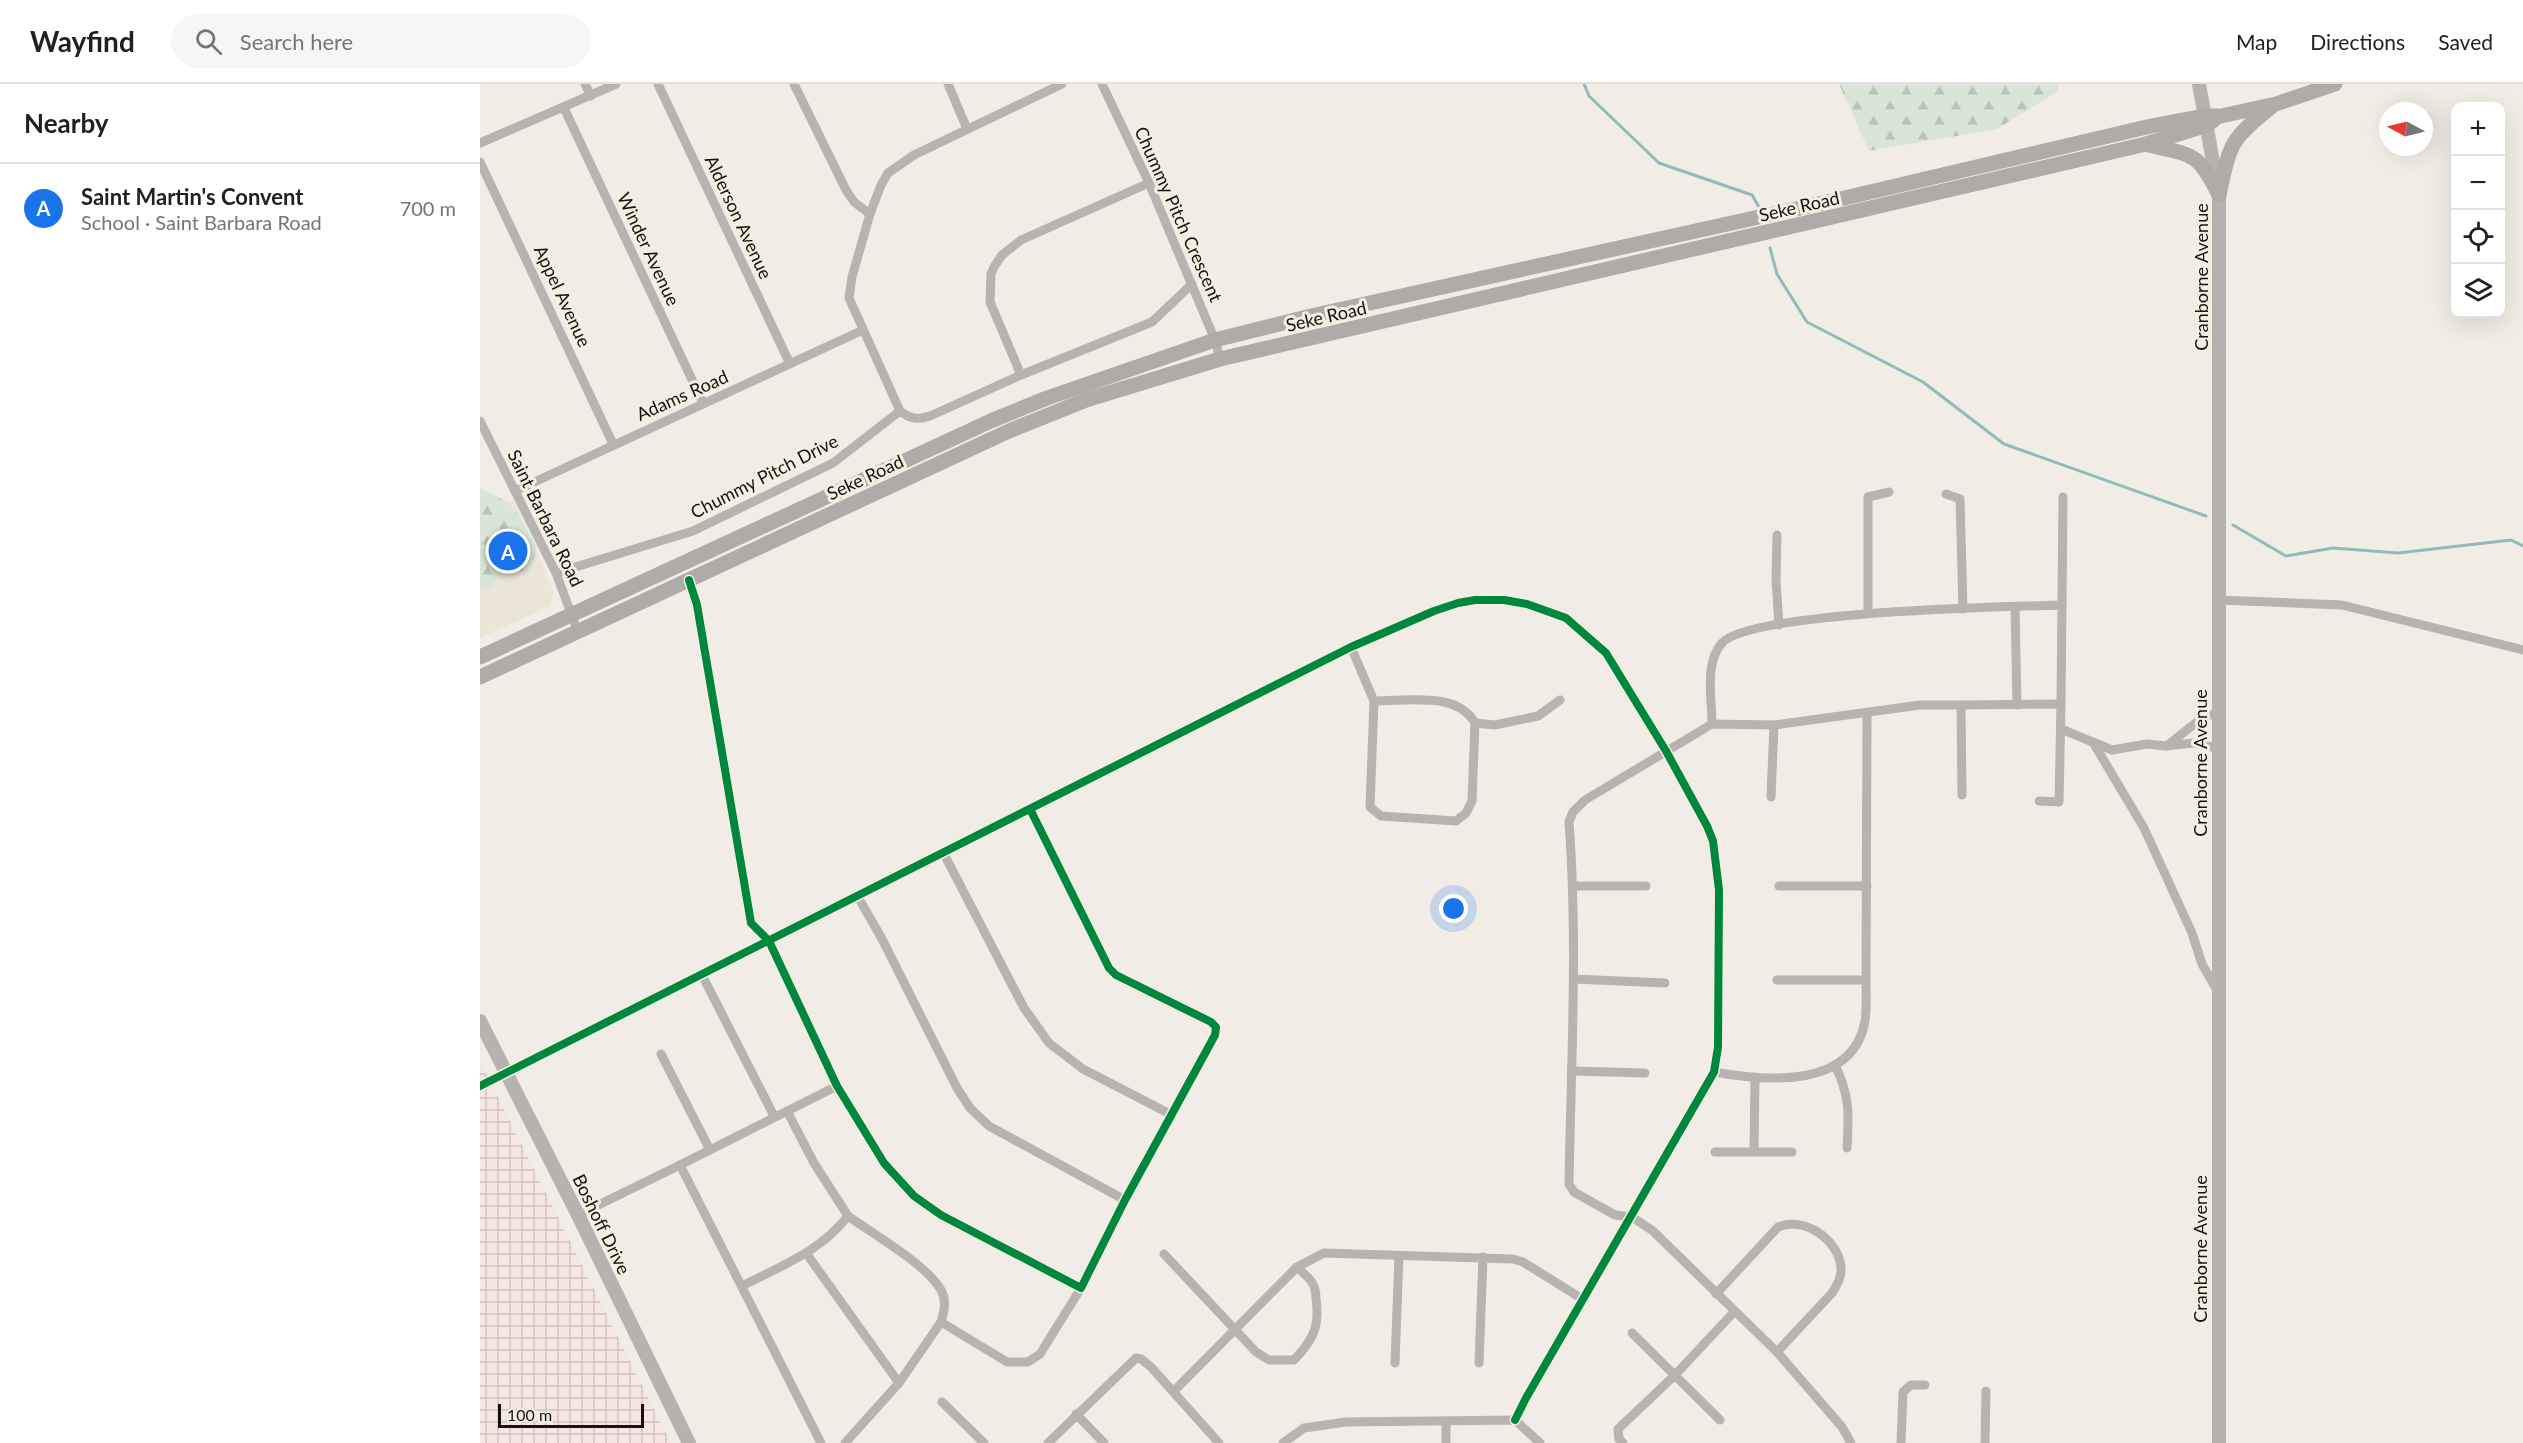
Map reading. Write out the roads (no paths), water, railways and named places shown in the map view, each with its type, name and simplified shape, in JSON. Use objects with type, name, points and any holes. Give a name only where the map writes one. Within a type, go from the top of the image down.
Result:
[{"type":"main road","name":"Seke Road","points":[[480,677],[1009,431],[1086,400],[1220,359],[2146,144],[2205,121],[2276,104],[2335,84]]},
{"type":"main road","points":[[2219,195],[2229,151],[2236,138],[2276,104]]},
{"type":"main road","name":"Seke Road","points":[[480,657],[993,420],[1047,398],[1215,340],[1335,310],[2205,121]]},
{"type":"main road","points":[[2146,144],[2195,158],[2206,169],[2219,195]]},
{"type":"street","points":[[585,84],[591,96]]},
{"type":"street","points":[[480,143],[616,84]]},
{"type":"street","name":"Alderson Avenue","points":[[658,84],[790,364]]},
{"type":"street","points":[[794,84],[846,190],[854,202],[870,214]]},
{"type":"street","points":[[948,84],[967,129]]},
{"type":"street","points":[[1062,84],[899,164],[888,173],[881,185],[870,214],[849,292],[850,302],[900,411],[912,418],[920,419],[930,416],[1021,375],[1152,322],[1192,284]]},
{"type":"street","name":"Chummy Pitch Crescent","points":[[1102,84],[1149,183],[1215,340],[1220,359]]},
{"type":"street","name":"Cranborne Avenue","points":[[2199,84],[2219,195],[2217,713],[2219,1443]]},
{"type":"street","name":"Winder Avenue","points":[[564,108],[703,403]]},
{"type":"street","name":"Appel Avenue","points":[[480,162],[613,444]]},
{"type":"street","points":[[1021,375],[990,302],[991,274],[994,267],[1002,255],[1022,240],[1149,183]]},
{"type":"street","name":"Adams Road","points":[[515,491],[862,330]]},
{"type":"street","name":"Chummy Pitch Drive","points":[[556,573],[693,531],[833,463],[900,411]]},
{"type":"street","name":"Saint Barbara Road","points":[[480,421],[556,573],[578,632]]},
{"type":"street","points":[[1868,613],[1868,497],[1889,492]]},
{"type":"street","points":[[1946,494],[1959,499],[1963,609]]},
{"type":"street","points":[[2039,801],[2059,802],[2063,497]]},
{"type":"street","points":[[1777,535],[1775,569],[1779,625]]},
{"type":"street","points":[[689,580],[697,605],[751,923],[769,941],[837,1086],[884,1163],[914,1196],[942,1215],[1081,1288]]},
{"type":"street","points":[[480,1086],[1352,647],[1434,611],[1458,603],[1504,600],[1527,604],[1566,618],[1606,653],[1666,751],[1707,826],[1717,858],[1719,890],[1718,1025],[1714,1072],[1515,1420]]},
{"type":"street","points":[[2219,600],[2342,605],[2523,650]]},
{"type":"street","points":[[1712,724],[1711,670],[1714,658],[1723,641],[1751,631],[1868,613],[2062,605]]},
{"type":"street","points":[[2015,607],[2017,705]]},
{"type":"street","points":[[1352,647],[1374,701],[1370,807],[1381,816],[1456,821],[1463,817],[1472,801],[1475,723],[1470,715],[1460,706],[1447,701],[1374,701]]},
{"type":"street","points":[[1475,723],[1495,725],[1538,716],[1560,700]]},
{"type":"street","points":[[1851,1443],[1842,1427],[1777,1352],[1653,1231],[1632,1217],[1615,1215],[1574,1192],[1569,1184],[1574,886],[1569,822],[1573,812],[1585,800],[1712,724],[1774,725],[1920,705],[2061,704]]},
{"type":"street","points":[[1961,705],[1962,795]]},
{"type":"street","points":[[2166,746],[2202,717],[2217,713]]},
{"type":"street","points":[[1714,1072],[1755,1078],[1798,1077],[1817,1073],[1835,1065],[1853,1046],[1865,1022],[1867,714]]},
{"type":"street","points":[[1771,797],[1774,725]]},
{"type":"street","points":[[2061,729],[2112,750],[2147,744],[2166,746],[2193,743],[2217,748]]},
{"type":"street","points":[[2094,744],[2144,828],[2192,933],[2202,964],[2218,992]]},
{"type":"street","points":[[941,1322],[1007,1362],[1028,1362],[1040,1354],[1081,1288],[1125,1200],[1215,1035],[1216,1027],[1211,1022],[1116,975],[1109,968],[1030,809]]},
{"type":"street","points":[[944,854],[1024,1008],[1049,1043],[1078,1066],[1172,1115]]},
{"type":"street","points":[[1574,886],[1646,886]]},
{"type":"street","points":[[1779,886],[1867,886]]},
{"type":"street","points":[[858,897],[881,937],[957,1088],[970,1108],[989,1126],[1125,1200]]},
{"type":"street","points":[[702,975],[774,1116]]},
{"type":"street","points":[[1574,979],[1665,983]]},
{"type":"street","points":[[1777,980],[1866,980]]},
{"type":"street","name":"Boshoff Drive","points":[[480,1022],[578,1215],[689,1443]]},
{"type":"street","points":[[661,1054],[710,1150]]},
{"type":"street","points":[[1835,1065],[1845,1086],[1850,1108],[1847,1148]]},
{"type":"street","points":[[1572,1071],[1645,1073]]},
{"type":"street","points":[[1754,1152],[1755,1078]]},
{"type":"street","points":[[578,1215],[837,1086]]},
{"type":"street","points":[[786,1111],[814,1163],[848,1216],[915,1263],[942,1290],[945,1309],[941,1322],[899,1383],[845,1443]]},
{"type":"street","points":[[1715,1152],[1792,1152]]},
{"type":"street","points":[[680,1165],[821,1443]]},
{"type":"street","points":[[742,1286],[806,1253],[831,1237],[848,1216]]},
{"type":"street","points":[[1716,1294],[1778,1227],[1788,1224],[1802,1225],[1822,1235],[1837,1254],[1841,1265],[1839,1281],[1832,1293],[1777,1352]]},
{"type":"street","points":[[806,1253],[899,1383]]},
{"type":"street","points":[[1174,1391],[1297,1267],[1324,1253],[1498,1257],[1523,1262],[1584,1300]]},
{"type":"street","points":[[1164,1254],[1263,1357],[1286,1360],[1297,1357],[1311,1340],[1318,1322],[1316,1294],[1312,1282],[1297,1267]]},
{"type":"street","points":[[1395,1364],[1399,1256]]},
{"type":"street","points":[[1479,1363],[1483,1257]]},
{"type":"street","points":[[1623,1443],[1619,1439],[1618,1430],[1674,1376],[1734,1312]]},
{"type":"street","points":[[1632,1333],[1720,1420]]},
{"type":"street","points":[[1048,1443],[1136,1358],[1147,1363],[1219,1443]]},
{"type":"street","points":[[1900,1443],[1903,1392],[1911,1385],[1925,1384]]},
{"type":"street","points":[[1985,1443],[1986,1391]]},
{"type":"street","points":[[942,1402],[984,1443]]},
{"type":"street","points":[[1076,1414],[1104,1443]]},
{"type":"street","points":[[1282,1443],[1304,1428],[1328,1424],[1378,1421],[1515,1420],[1540,1443]]},
{"type":"street","points":[[1446,1422],[1446,1443]]},
{"type":"waterway","points":[[1584,84],[1589,96],[1659,163],[1752,195],[1759,207]]},
{"type":"waterway","points":[[1770,248],[1777,274],[1807,322],[1923,382],[2004,444],[2206,516]]},
{"type":"waterway","points":[[2233,525],[2286,556],[2333,548],[2398,553],[2511,540],[2523,546]]},
{"type":"place","name":"Saint Martin's Convent","points":[[508,551]]}]
